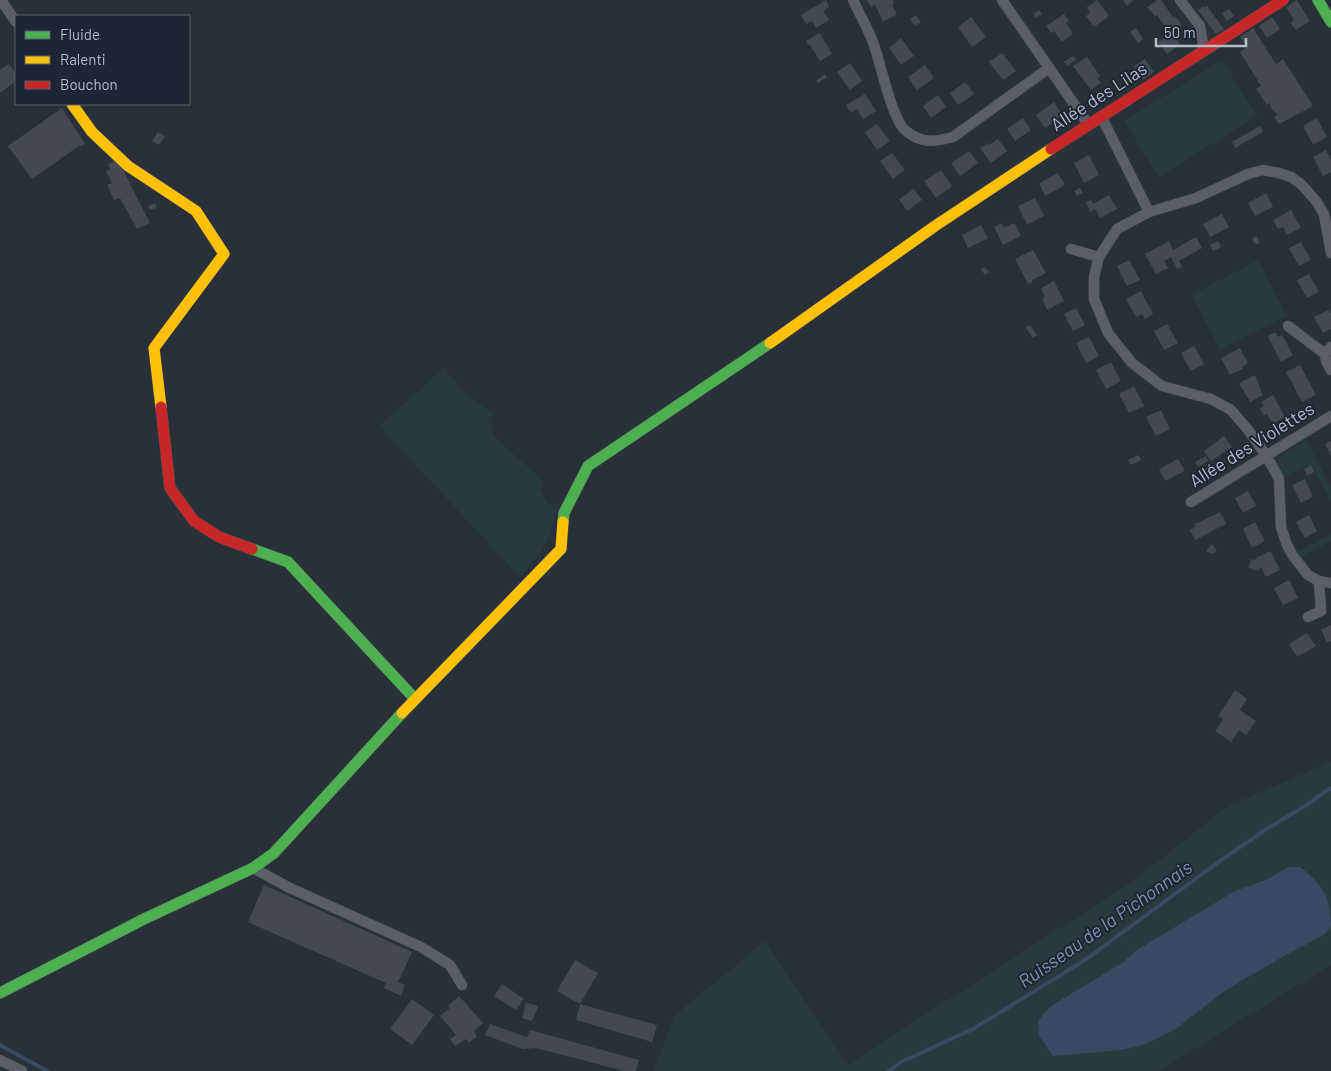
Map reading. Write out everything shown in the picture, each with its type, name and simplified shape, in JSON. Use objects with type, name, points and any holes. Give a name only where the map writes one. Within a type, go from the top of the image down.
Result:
[{"type":"street","points":[[1,0],[15,21]]},
{"type":"street","points":[[853,0],[873,43],[893,109],[904,130],[919,139],[936,142],[953,137],[1049,68]]},
{"type":"street","points":[[1002,0],[1088,124]]},
{"type":"street","points":[[1180,0],[1200,26],[1202,44],[1205,48]]},
{"type":"street","name":"Allée des Lilas","points":[[0,993],[144,919],[253,868],[274,853],[415,699],[561,549],[564,513],[588,466],[781,335],[935,226],[1205,48],[1236,31],[1283,0]]},
{"type":"street","points":[[1318,0],[1331,22]]},
{"type":"street","points":[[73,105],[92,132],[128,166],[196,211],[224,254],[154,348],[170,488],[194,521],[219,537],[288,562],[415,699]]},
{"type":"street","points":[[1101,116],[1149,212]]},
{"type":"street","points":[[1331,253],[1324,214],[1302,185],[1291,177],[1262,170],[1248,174],[1196,198],[1149,212],[1117,229],[1099,257],[1094,277],[1094,299],[1108,334],[1132,363],[1162,386],[1211,399],[1231,410],[1249,431],[1267,457],[1279,480],[1281,526],[1287,544],[1297,562],[1308,575],[1319,581],[1331,583]]},
{"type":"street","points":[[1071,249],[1099,257]]},
{"type":"street","points":[[1288,326],[1328,350],[1326,361],[1331,370]]},
{"type":"street","name":"Allée des Violettes","points":[[1191,502],[1331,416]]},
{"type":"street","points":[[1308,617],[1321,611],[1319,581]]},
{"type":"street","points":[[253,868],[290,888],[421,946],[450,965],[462,985]]},
{"type":"street","points":[[0,1060],[22,1071]]},
{"type":"green space","points":[[1222,60],[1257,116],[1159,177],[1124,121]]},
{"type":"green space","points":[[1258,260],[1287,316],[1220,350],[1192,295]]},
{"type":"green space","points":[[444,368],[470,398],[494,414],[487,420],[493,428],[493,435],[544,482],[540,489],[548,505],[552,505],[557,511],[550,534],[542,551],[520,577],[379,426]]},
{"type":"green space","points":[[1306,439],[1331,488],[1331,502],[1311,464],[1281,479],[1276,465],[1277,460]]},
{"type":"green space","points":[[1331,534],[1331,541],[1301,558],[1298,551]]},
{"type":"green space","points":[[1331,762],[1331,965],[1159,1071],[654,1071],[674,1016],[765,941],[848,1064],[1131,882],[1228,806]]},
{"type":"water","points":[[1288,867],[1300,867],[1315,880],[1324,892],[1331,917],[1331,927],[1324,935],[1226,990],[1174,1030],[1146,1044],[1121,1050],[1053,1056],[1039,1036],[1038,1022],[1043,1014],[1054,1004],[1122,963],[1137,950],[1235,891],[1268,879]]},
{"type":"building","points":[[826,0],[829,7],[823,11],[829,20],[816,28],[812,21],[806,24],[801,15]]},
{"type":"building","points":[[867,0],[893,0],[892,5],[897,14],[883,22],[875,5],[871,7]]},
{"type":"building","points":[[1097,0],[1109,16],[1094,27],[1086,16],[1090,13],[1087,7]]},
{"type":"building","points":[[1123,0],[1132,0],[1133,1],[1127,6]]},
{"type":"building","points":[[1157,0],[1161,0],[1173,17],[1175,16],[1182,25],[1172,33],[1180,44],[1167,54],[1158,42],[1170,34],[1157,15],[1155,16],[1147,7]]},
{"type":"building","points":[[1297,0],[1310,21],[1296,30],[1290,23],[1294,20],[1286,7]]},
{"type":"building","points":[[1203,6],[1204,8],[1207,6],[1224,29],[1216,34],[1198,10]]},
{"type":"building","points":[[1229,9],[1234,16],[1227,21],[1222,13]]},
{"type":"building","points":[[1039,10],[1042,14],[1036,18],[1033,14]]},
{"type":"building","points":[[1064,14],[1069,21],[1066,23],[1073,34],[1062,42],[1054,31],[1051,33],[1046,26]]},
{"type":"building","points":[[916,15],[921,22],[915,26],[910,19]]},
{"type":"building","points":[[971,17],[986,37],[972,47],[958,27]]},
{"type":"building","points":[[1272,17],[1280,29],[1267,38],[1259,26]]},
{"type":"building","points":[[1136,28],[1143,39],[1138,43],[1130,32]]},
{"type":"building","points":[[1253,28],[1276,64],[1283,59],[1313,106],[1279,124],[1274,117],[1278,115],[1272,110],[1270,103],[1267,105],[1256,89],[1261,86],[1240,52],[1247,47],[1240,37]]},
{"type":"building","points":[[820,33],[832,54],[820,61],[806,41]]},
{"type":"building","points":[[901,38],[914,56],[901,65],[889,48]]},
{"type":"building","points":[[1002,53],[1016,71],[1003,80],[989,62]]},
{"type":"building","points":[[1073,56],[1076,60],[1067,66],[1064,62]]},
{"type":"building","points":[[1087,57],[1100,76],[1097,78],[1101,83],[1091,90],[1073,66]]},
{"type":"building","points":[[1145,59],[1154,72],[1143,80],[1134,66]]},
{"type":"building","points":[[850,63],[862,81],[850,90],[837,72]]},
{"type":"building","points":[[9,64],[15,73],[15,82],[0,93],[0,70]]},
{"type":"building","points":[[925,65],[934,78],[917,90],[908,77]]},
{"type":"building","points":[[825,74],[827,77],[818,83],[816,81]]},
{"type":"building","points":[[965,82],[974,94],[958,105],[950,93]]},
{"type":"building","points":[[865,94],[876,111],[863,119],[857,109],[851,113],[846,105]]},
{"type":"building","points":[[938,95],[946,107],[931,118],[923,106]]},
{"type":"building","points":[[1054,102],[1063,116],[1045,128],[1036,115]]},
{"type":"building","points":[[62,108],[85,144],[76,148],[32,179],[8,146]]},
{"type":"building","points":[[1023,118],[1031,130],[1015,141],[1007,129]]},
{"type":"building","points":[[1317,118],[1327,137],[1313,145],[1303,126]]},
{"type":"building","points":[[877,124],[890,141],[877,150],[865,132]]},
{"type":"building","points":[[1260,126],[1263,132],[1235,148],[1232,142]]},
{"type":"building","points":[[158,132],[165,136],[159,145],[152,141]]},
{"type":"building","points":[[998,139],[1007,151],[991,163],[980,148]]},
{"type":"building","points":[[1326,150],[1331,160],[1331,172],[1323,176],[1313,157]]},
{"type":"building","points":[[969,151],[978,163],[960,176],[951,163]]},
{"type":"building","points":[[892,153],[905,170],[893,179],[880,161]]},
{"type":"building","points":[[1089,155],[1099,175],[1084,183],[1074,163]]},
{"type":"building","points":[[115,161],[121,166],[150,223],[137,229],[120,198],[114,200],[107,185],[112,183],[106,171],[110,169],[108,164]]},
{"type":"building","points":[[941,170],[952,186],[936,198],[924,181]]},
{"type":"building","points":[[1058,173],[1065,185],[1045,196],[1039,183]]},
{"type":"building","points":[[1080,188],[1083,193],[1077,196],[1074,191]]},
{"type":"building","points":[[914,189],[922,200],[907,211],[899,199]]},
{"type":"building","points":[[1266,193],[1273,207],[1255,216],[1248,203]]},
{"type":"building","points":[[1109,195],[1117,209],[1100,218],[1095,209],[1090,212],[1086,202],[1091,200],[1093,204]]},
{"type":"building","points":[[1035,198],[1044,216],[1027,225],[1018,206]]},
{"type":"building","points":[[155,203],[157,208],[150,210],[148,206]]},
{"type":"building","points":[[1291,210],[1301,228],[1287,235],[1283,227],[1278,229],[1273,220]]},
{"type":"building","points":[[1222,214],[1229,227],[1210,237],[1203,224]]},
{"type":"building","points":[[1001,223],[1004,228],[1014,223],[1021,236],[1003,245],[994,227]]},
{"type":"building","points":[[981,225],[988,238],[968,248],[962,235]]},
{"type":"building","points":[[1256,236],[1260,242],[1256,245],[1252,239]]},
{"type":"building","points":[[1196,237],[1202,248],[1179,261],[1182,267],[1177,269],[1171,257],[1164,261],[1168,268],[1156,274],[1145,254],[1169,241],[1173,250]]},
{"type":"building","points":[[1218,241],[1221,247],[1213,251],[1210,245]]},
{"type":"building","points":[[1301,242],[1311,260],[1299,266],[1289,248]]},
{"type":"building","points":[[1033,250],[1046,273],[1028,284],[1015,259]]},
{"type":"building","points":[[1129,260],[1140,280],[1127,286],[1117,266]]},
{"type":"building","points":[[985,267],[989,272],[985,275],[981,270]]},
{"type":"building","points":[[1309,274],[1319,292],[1307,298],[1297,280]]},
{"type":"building","points":[[1054,281],[1064,301],[1047,310],[1042,299],[1045,297],[1041,288]]},
{"type":"building","points":[[1141,291],[1153,314],[1145,319],[1142,314],[1136,317],[1126,299]]},
{"type":"building","points":[[1076,308],[1085,325],[1073,331],[1064,314]]},
{"type":"building","points":[[1329,310],[1331,314],[1331,329],[1323,333],[1314,317]]},
{"type":"building","points":[[1167,324],[1178,343],[1164,350],[1154,331]]},
{"type":"building","points":[[1030,325],[1037,335],[1033,338],[1025,327]]},
{"type":"building","points":[[1274,333],[1278,337],[1282,335],[1293,355],[1281,362],[1268,337]]},
{"type":"building","points":[[1089,337],[1099,356],[1086,363],[1076,343]]},
{"type":"building","points":[[1194,346],[1204,364],[1191,371],[1181,353]]},
{"type":"building","points":[[1240,348],[1248,363],[1242,367],[1243,369],[1230,375],[1221,358]]},
{"type":"building","points":[[1111,362],[1121,381],[1106,389],[1096,370]]},
{"type":"building","points":[[1300,365],[1316,395],[1302,402],[1286,372]]},
{"type":"building","points":[[1255,375],[1263,395],[1250,402],[1239,383]]},
{"type":"building","points":[[1134,386],[1144,406],[1129,413],[1119,394]]},
{"type":"building","points":[[1273,395],[1285,417],[1273,424],[1267,414],[1264,416],[1260,408],[1264,406],[1261,402]]},
{"type":"building","points":[[1161,410],[1170,429],[1156,436],[1146,417]]},
{"type":"building","points":[[1224,436],[1232,447],[1211,461],[1204,451]]},
{"type":"building","points":[[1331,441],[1331,456],[1325,444]]},
{"type":"building","points":[[1138,455],[1141,460],[1131,465],[1128,460]]},
{"type":"building","points":[[1206,456],[1208,461],[1198,467],[1195,462]]},
{"type":"building","points":[[1178,459],[1185,471],[1165,481],[1159,469]]},
{"type":"building","points":[[1311,465],[1314,472],[1307,476],[1304,469]]},
{"type":"building","points":[[1305,479],[1313,497],[1301,503],[1292,485]]},
{"type":"building","points":[[1248,491],[1256,506],[1243,513],[1235,498]]},
{"type":"building","points":[[1220,512],[1226,524],[1195,540],[1190,530],[1196,526],[1195,524]]},
{"type":"building","points":[[1309,515],[1317,531],[1305,538],[1296,522]]},
{"type":"building","points":[[1255,522],[1265,541],[1252,548],[1243,529]]},
{"type":"building","points":[[1212,544],[1217,551],[1212,554],[1206,551]]},
{"type":"building","points":[[1270,551],[1280,570],[1266,577],[1261,567],[1257,571],[1248,567],[1252,559],[1255,560]]},
{"type":"building","points":[[1289,580],[1298,598],[1283,605],[1274,588]]},
{"type":"building","points":[[1331,625],[1331,641],[1327,643],[1321,630]]},
{"type":"building","points":[[1307,633],[1316,646],[1297,657],[1289,644]]},
{"type":"building","points":[[1235,690],[1247,699],[1240,710],[1256,721],[1246,735],[1239,730],[1231,742],[1215,731],[1223,719],[1218,716]]},
{"type":"building","points":[[264,885],[412,952],[398,982],[405,985],[401,996],[384,988],[386,983],[248,922]]},
{"type":"building","points":[[575,960],[598,973],[580,1004],[557,991]]},
{"type":"building","points":[[502,984],[524,999],[516,1010],[494,996]]},
{"type":"building","points":[[459,996],[483,1023],[474,1031],[477,1037],[469,1042],[466,1039],[455,1046],[450,1039],[456,1035],[440,1016],[450,1008],[448,1006]]},
{"type":"building","points":[[412,999],[434,1015],[412,1045],[390,1029]]},
{"type":"building","points":[[526,1003],[538,1007],[532,1021],[522,1018]]},
{"type":"building","points":[[580,1004],[657,1025],[652,1042],[576,1020]]},
{"type":"building","points":[[490,1024],[527,1037],[530,1030],[639,1060],[636,1071],[624,1071],[536,1048],[523,1049],[485,1035]]},
{"type":"waterway","name":"Ruisseau de la Pichonnais","points":[[889,1071],[901,1062],[973,1029],[1085,960],[1224,858],[1331,788]]},
{"type":"waterway","points":[[0,1045],[47,1071]]},
{"type":"traffic: fast","points":[[1318,0],[1331,22]]},
{"type":"traffic: fast","points":[[563,522],[564,513],[588,466],[770,343]]},
{"type":"traffic: fast","points":[[252,549],[288,562],[415,699]]},
{"type":"traffic: fast","points":[[0,993],[144,919],[253,868],[274,853],[402,713]]},
{"type":"traffic: slow","points":[[73,105],[92,132],[128,166],[196,211],[224,254],[154,348],[161,407]]},
{"type":"traffic: slow","points":[[770,343],[935,226],[1051,149]]},
{"type":"traffic: slow","points":[[402,713],[561,549],[563,522]]},
{"type":"traffic: jam","points":[[1051,149],[1283,0]]},
{"type":"traffic: jam","points":[[161,407],[170,488],[194,521],[219,537],[252,549]]}]
